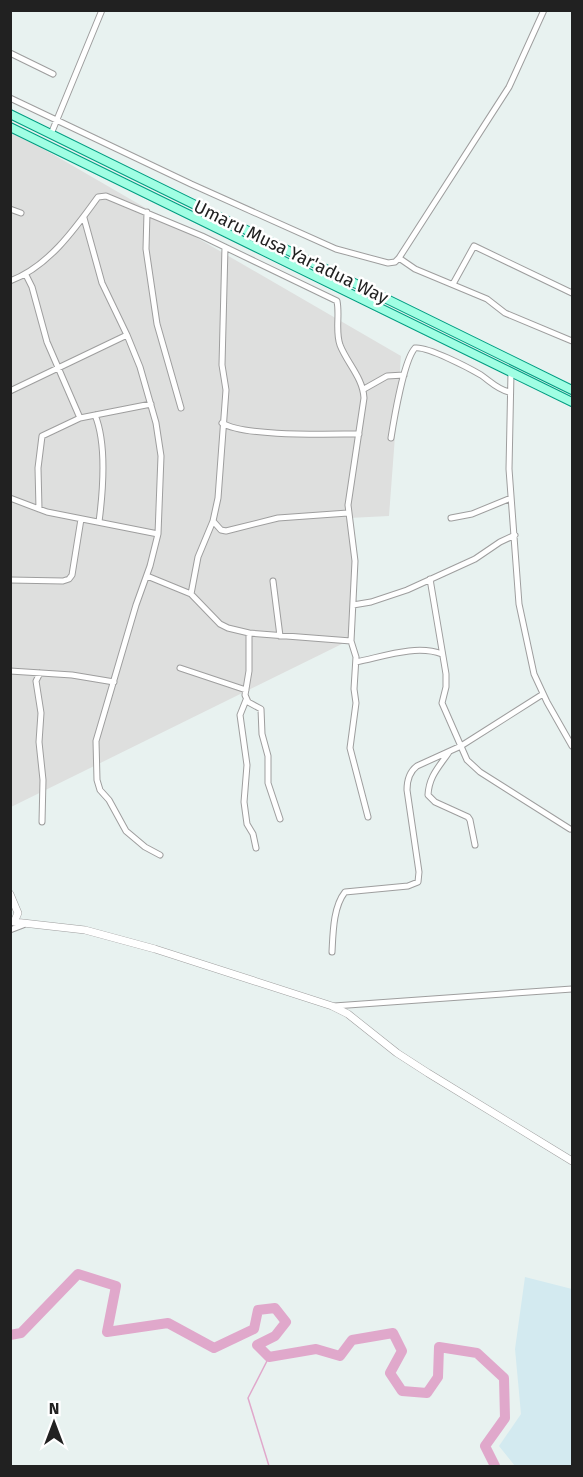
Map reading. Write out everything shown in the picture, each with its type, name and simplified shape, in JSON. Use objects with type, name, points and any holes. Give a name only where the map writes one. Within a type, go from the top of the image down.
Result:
[{"type":"main road","name":"Umaru Musa Yar'adua Way","points":[[10,114],[573,390]]},
{"type":"main road","name":"Umaru Musa Yar'adua Way","points":[[10,127],[573,402]]},
{"type":"street","points":[[51,134],[102,10]]},
{"type":"street","points":[[10,98],[336,249],[388,263],[399,258],[508,87],[544,10]]},
{"type":"street","points":[[10,53],[53,74]]},
{"type":"street","points":[[10,281],[26,275],[48,256],[84,218],[98,197],[102,196],[147,212],[337,301],[339,339],[364,389],[348,513],[355,561],[351,641],[356,662],[354,688],[356,702],[349,744],[368,817]]},
{"type":"street","points":[[10,209],[21,213]]},
{"type":"street","points":[[147,212],[146,249],[157,324],[181,408]]},
{"type":"street","points":[[84,218],[102,282],[127,334],[151,404],[161,456],[158,534],[96,741],[98,786],[109,800],[126,831],[145,847],[160,855]]},
{"type":"street","points":[[453,284],[474,246],[573,293]]},
{"type":"street","points":[[190,594],[198,557],[213,521],[218,498],[226,390],[222,365],[225,247]]},
{"type":"street","points":[[399,258],[415,269],[487,299],[505,314],[573,341]]},
{"type":"street","points":[[26,275],[32,287],[46,342],[80,418]]},
{"type":"street","points":[[10,391],[127,334]]},
{"type":"street","points":[[391,438],[412,350],[419,347],[426,348],[479,374],[496,387],[509,392]]},
{"type":"street","points":[[511,372],[509,469],[519,604],[534,674],[573,746]]},
{"type":"street","points":[[364,389],[387,376],[405,375]]},
{"type":"street","points":[[39,509],[42,436],[80,418],[151,404]]},
{"type":"street","points":[[95,415],[102,442],[102,497],[99,522]]},
{"type":"street","points":[[222,423],[236,429],[266,432],[359,434]]},
{"type":"street","points":[[10,498],[39,509],[158,534]]},
{"type":"street","points":[[451,518],[472,514],[511,498]]},
{"type":"street","points":[[213,521],[221,530],[226,531],[278,518],[348,513]]},
{"type":"street","points":[[10,579],[63,581],[69,579],[72,574],[81,519]]},
{"type":"street","points":[[353,605],[387,598],[475,559],[515,535]]},
{"type":"street","points":[[147,576],[190,594],[220,624],[228,628],[249,633],[351,641]]},
{"type":"street","points":[[430,579],[446,687],[442,703],[467,760],[473,767],[570,829]]},
{"type":"street","points":[[273,581],[280,636]]},
{"type":"street","points":[[249,633],[246,700],[240,715],[247,765],[244,802],[247,824],[253,834],[255,848]]},
{"type":"street","points":[[356,662],[402,652],[428,651],[442,654]]},
{"type":"street","points":[[180,668],[246,690]]},
{"type":"street","points":[[10,671],[72,675],[114,682]]},
{"type":"street","points":[[40,673],[36,681],[41,713],[39,742],[43,780],[42,822]]},
{"type":"street","points":[[332,952],[337,911],[345,892],[408,886],[418,882],[419,872],[407,783],[412,770],[461,746],[543,694]]},
{"type":"street","points":[[246,700],[261,709],[262,734],[268,756],[268,783],[280,819]]},
{"type":"street","points":[[450,750],[435,770],[428,787],[428,795],[435,802],[468,817],[475,845]]},
{"type":"street","points":[[10,894],[18,913],[14,922],[23,925],[77,928],[155,949],[332,1006],[348,1014],[397,1053],[428,1073],[573,1161]]},
{"type":"street","points":[[10,930],[23,925]]},
{"type":"street","points":[[332,1006],[573,989]]},
{"type":"shaded area","points":[[11,130],[401,356],[389,516],[349,518],[355,579],[348,641],[11,807]]},
{"type":"shaded area","points":[[525,1277],[572,1289],[572,1466],[515,1466],[499,1446],[521,1414],[515,1349]]},
{"type":"waterway","points":[[10,1335],[21,1333],[78,1274],[116,1286],[107,1332],[168,1323],[214,1348],[254,1329],[258,1310],[275,1308],[286,1322],[275,1336],[257,1345],[269,1357],[316,1349],[340,1356],[352,1340],[393,1333],[402,1351],[390,1373],[402,1391],[427,1393],[438,1377],[439,1347],[477,1353],[504,1378],[505,1418],[485,1446],[495,1466]]},
{"type":"waterway","points":[[269,1357],[248,1398],[269,1466]]}]
